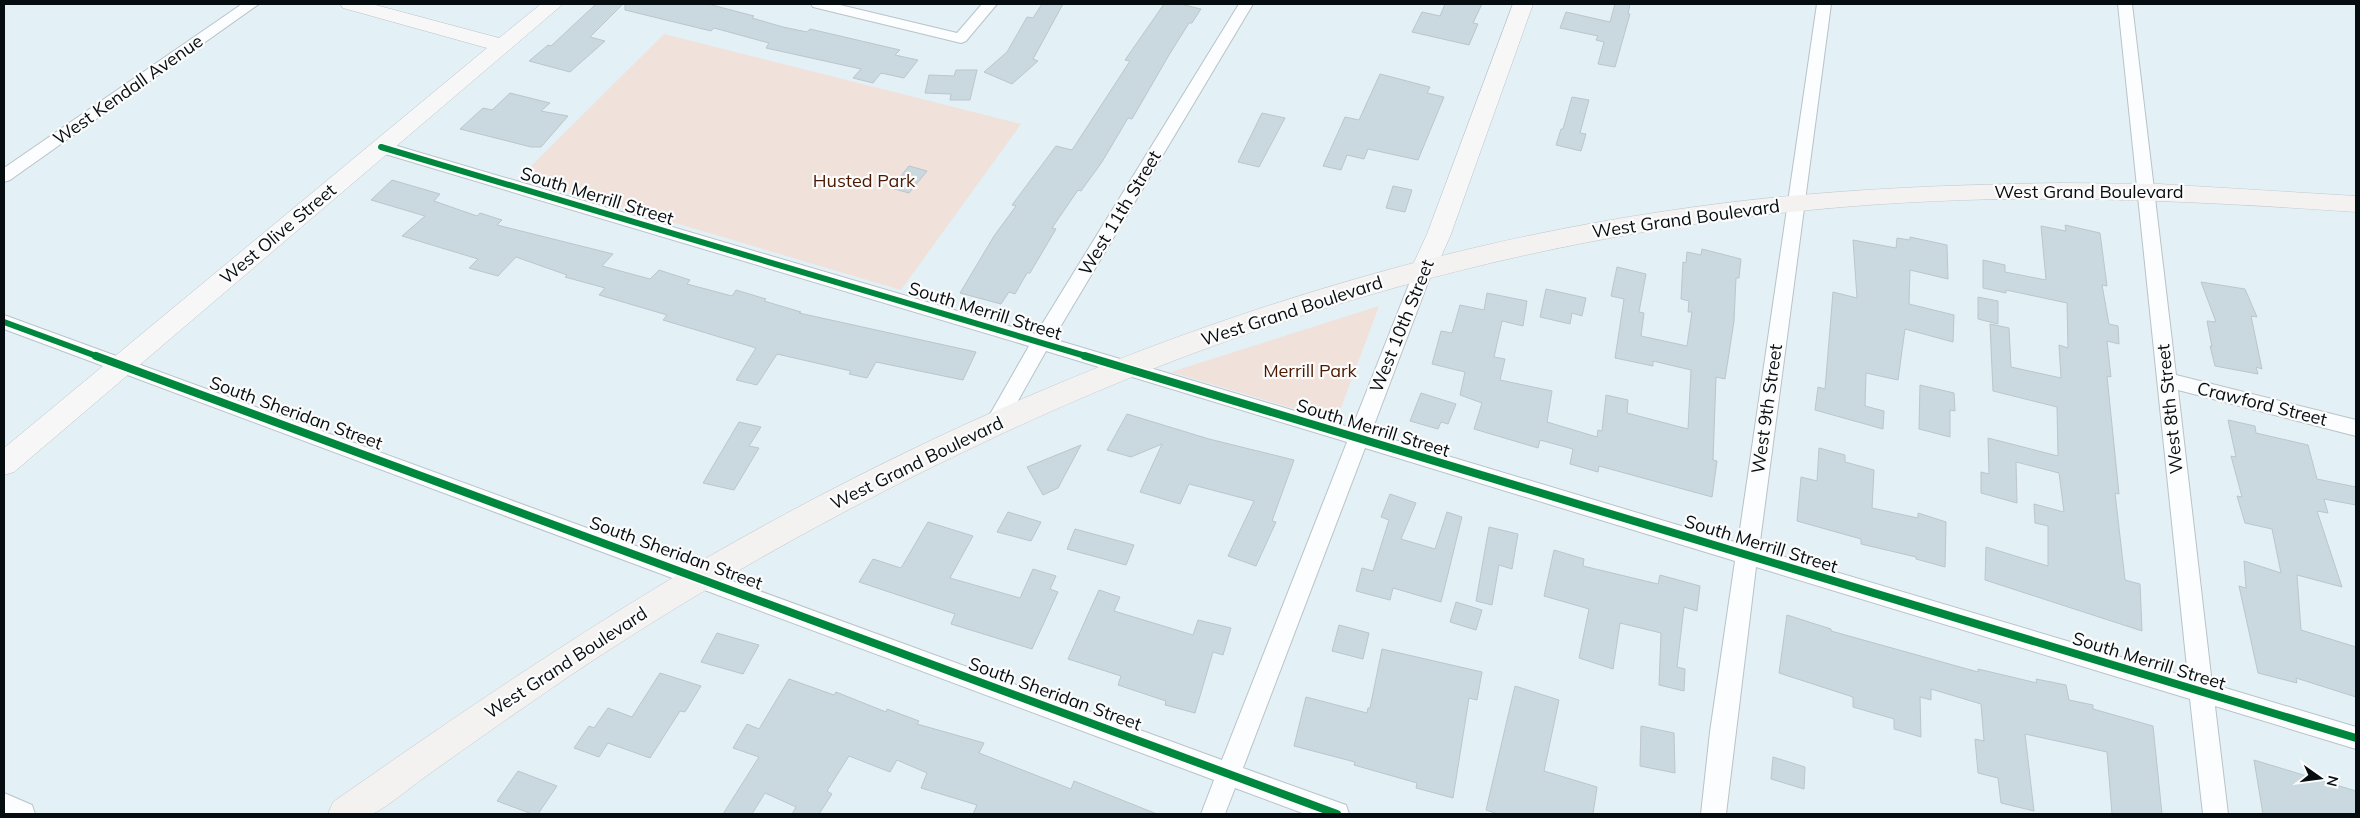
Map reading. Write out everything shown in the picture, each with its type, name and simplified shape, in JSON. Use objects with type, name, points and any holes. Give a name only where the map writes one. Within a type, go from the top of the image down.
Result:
[{"type":"main road","name":"West Grand Boulevard","points":[[345,814],[560,665],[778,533],[870,484],[995,423],[1126,368],[1326,298],[1424,269],[1570,236],[1681,218],[1796,204],[1972,192],[2146,191],[2356,204]]},
{"type":"street","name":"West Kendall Avenue","points":[[4,176],[252,4]]},
{"type":"street","points":[[350,4],[503,46]]},
{"type":"street","name":"West Olive Street","points":[[4,464],[553,4]]},
{"type":"street","points":[[818,4],[961,38],[990,4]]},
{"type":"street","name":"West 11th Street","points":[[995,423],[1040,344],[1246,4]]},
{"type":"street","name":"West 10th Street","points":[[1213,814],[1424,269],[1440,234],[1523,4]]},
{"type":"street","name":"West 9th Street","points":[[1714,814],[1747,556],[1824,4]]},
{"type":"street","name":"West 8th Street","points":[[2125,4],[2215,814]]},
{"type":"street","name":"South Merrill Street","points":[[381,147],[1126,368],[2356,738]]},
{"type":"street","name":"South Sheridan Street","points":[[4,322],[1336,814]]},
{"type":"street","name":"Crawford Street","points":[[2167,380],[2356,428]]},
{"type":"street","points":[[4,805],[23,814]]},
{"type":"green space","name":"Husted Park","points":[[664,34],[1021,124],[901,290],[520,177]]},
{"type":"green space","name":"Merrill Park","points":[[1379,306],[1336,421],[1171,372]]},
{"type":"building","points":[[596,4],[623,4],[590,37],[605,41],[570,72],[529,61],[548,45],[551,46]]},
{"type":"building","points":[[625,4],[708,4],[754,16],[752,18],[783,27],[807,32],[810,29],[900,50],[895,55],[918,60],[904,78],[881,73],[873,83],[853,78],[861,69],[766,48],[769,43],[714,28],[711,31],[625,10]]},
{"type":"building","points":[[1042,4],[1063,4],[1033,59],[1038,61],[1012,84],[984,72],[1007,52],[1027,17],[1033,18]]},
{"type":"building","points":[[1164,4],[1180,4],[1201,9],[1192,23],[1189,23],[1132,119],[1128,118],[1102,162],[1081,191],[1078,190],[1052,228],[1056,229],[1030,273],[1027,273],[1015,294],[1009,292],[1001,304],[960,293],[994,236],[1016,206],[1012,205],[1056,146],[1072,150],[1130,61],[1125,60]]},
{"type":"building","points":[[1445,4],[1482,4],[1473,23],[1478,24],[1469,45],[1412,32],[1422,12],[1440,16]]},
{"type":"building","points":[[1615,4],[1630,4],[1628,14],[1630,14],[1615,67],[1598,64],[1604,42],[1596,40],[1598,36],[1560,28],[1566,12],[1610,22]]},
{"type":"building","points":[[956,70],[977,70],[970,100],[950,100],[951,94],[925,93],[929,75],[954,76]]},
{"type":"building","points":[[1380,74],[1430,87],[1427,93],[1444,97],[1418,160],[1368,149],[1364,159],[1347,155],[1341,170],[1323,166],[1345,117],[1359,120]]},
{"type":"building","points":[[510,93],[550,103],[541,111],[568,116],[541,147],[531,147],[460,129],[483,108],[492,110]]},
{"type":"building","points":[[1572,97],[1589,100],[1580,133],[1586,134],[1581,151],[1556,145],[1561,129],[1563,129]]},
{"type":"building","points":[[1262,113],[1285,118],[1259,167],[1238,162]]},
{"type":"building","points":[[909,166],[927,171],[909,193],[891,188]]},
{"type":"building","points":[[392,180],[440,194],[434,201],[477,216],[480,213],[502,220],[497,225],[613,254],[602,266],[650,279],[659,270],[690,280],[687,284],[732,296],[736,290],[801,312],[799,313],[976,352],[963,380],[876,362],[867,378],[849,374],[851,371],[777,354],[757,385],[736,380],[756,348],[663,320],[667,315],[599,295],[605,288],[565,277],[567,275],[516,257],[498,276],[469,268],[478,259],[402,236],[425,216],[371,200]]},
{"type":"building","points":[[1393,186],[1412,190],[1405,212],[1386,208]]},
{"type":"building","points":[[2065,225],[2100,233],[2107,286],[2102,285],[2109,324],[2118,326],[2119,344],[2107,341],[2111,377],[2107,376],[2119,494],[2115,493],[2125,580],[2140,584],[2142,631],[1985,580],[1986,547],[2048,566],[2048,526],[2035,523],[2034,504],[2064,512],[2059,473],[2016,462],[2017,503],[1981,493],[1981,472],[1989,474],[1988,438],[2058,456],[2057,407],[1993,391],[1990,324],[2009,328],[2011,367],[2061,378],[2059,345],[2068,348],[2067,303],[2006,290],[2006,293],[1983,288],[1983,260],[2005,265],[2005,272],[2046,280],[2041,226],[2066,231]]},
{"type":"building","points":[[1910,237],[1947,245],[1948,279],[1910,270],[1909,304],[1954,315],[1953,342],[1905,329],[1898,380],[1866,373],[1865,406],[1884,411],[1883,429],[1815,410],[1818,387],[1825,389],[1833,292],[1857,298],[1853,240],[1896,248],[1897,238],[1910,240]]},
{"type":"building","points":[[1702,249],[1741,259],[1739,278],[1736,278],[1734,321],[1725,379],[1716,377],[1713,460],[1717,461],[1712,497],[1599,466],[1598,472],[1570,464],[1573,449],[1540,440],[1538,448],[1474,429],[1482,403],[1460,395],[1465,372],[1432,364],[1441,331],[1452,333],[1460,305],[1484,310],[1487,293],[1527,301],[1523,326],[1502,321],[1494,357],[1505,359],[1500,380],[1552,391],[1547,422],[1597,437],[1598,430],[1602,431],[1606,395],[1628,400],[1627,413],[1688,429],[1691,370],[1653,361],[1653,366],[1615,358],[1624,299],[1611,296],[1617,267],[1646,274],[1639,312],[1644,313],[1641,336],[1687,346],[1692,312],[1688,312],[1689,301],[1681,299],[1683,262],[1686,263],[1687,252],[1701,255]]},
{"type":"building","points":[[2201,282],[2245,289],[2257,317],[2251,316],[2262,369],[2256,367],[2258,374],[2215,366],[2207,321],[2216,322]]},
{"type":"building","points":[[1546,289],[1586,298],[1582,316],[1572,313],[1570,324],[1540,317]]},
{"type":"building","points":[[1978,297],[1998,301],[1998,324],[1978,319]]},
{"type":"building","points":[[1920,385],[1954,393],[1955,411],[1950,410],[1950,437],[1919,429]]},
{"type":"building","points":[[1421,393],[1456,404],[1448,424],[1441,422],[1438,429],[1410,421]]},
{"type":"building","points":[[1127,414],[1209,439],[1294,460],[1272,521],[1276,522],[1256,566],[1228,556],[1254,501],[1189,484],[1180,504],[1140,492],[1162,444],[1131,457],[1107,450]]},
{"type":"building","points":[[2228,420],[2255,426],[2256,433],[2308,445],[2317,479],[2356,487],[2356,505],[2324,499],[2328,513],[2317,511],[2342,587],[2297,575],[2301,630],[2356,647],[2356,697],[2296,678],[2297,683],[2258,673],[2239,586],[2246,588],[2244,561],[2281,573],[2272,529],[2245,523],[2237,496],[2242,497],[2231,456],[2236,457]]},
{"type":"building","points":[[739,422],[761,427],[749,446],[759,448],[734,490],[703,483]]},
{"type":"building","points":[[1081,445],[1058,488],[1043,495],[1027,467]]},
{"type":"building","points":[[1819,448],[1845,455],[1845,462],[1874,470],[1872,508],[1918,518],[1918,513],[1946,522],[1945,567],[1916,559],[1916,557],[1861,544],[1861,539],[1797,521],[1801,477],[1817,481]]},
{"type":"building","points":[[1390,494],[1416,503],[1401,539],[1435,549],[1447,512],[1462,517],[1441,602],[1393,588],[1390,600],[1356,591],[1362,568],[1373,571],[1389,520],[1381,517]]},
{"type":"building","points":[[1008,512],[1041,522],[1031,541],[997,532]]},
{"type":"building","points":[[928,522],[973,536],[950,578],[1020,598],[1033,569],[1056,576],[1050,589],[1058,592],[1032,649],[951,624],[955,614],[859,582],[873,559],[901,568]]},
{"type":"building","points":[[1489,527],[1518,534],[1512,569],[1499,565],[1492,605],[1476,601]]},
{"type":"building","points":[[1075,529],[1134,545],[1126,565],[1067,549]]},
{"type":"building","points":[[1554,550],[1584,559],[1583,566],[1658,584],[1660,575],[1700,586],[1697,611],[1684,607],[1677,667],[1685,669],[1684,691],[1659,685],[1661,633],[1620,623],[1613,669],[1579,658],[1589,609],[1544,596]]},
{"type":"building","points":[[1099,590],[1120,597],[1114,611],[1193,635],[1198,620],[1231,628],[1223,655],[1213,652],[1195,713],[1165,705],[1166,701],[1118,685],[1121,676],[1068,659]]},
{"type":"building","points":[[1456,602],[1482,610],[1476,630],[1450,622]]},
{"type":"building","points":[[1787,615],[1831,629],[1831,631],[1978,672],[1978,669],[2037,683],[2036,679],[2066,685],[2069,700],[2093,705],[2093,709],[2153,726],[2162,814],[2112,814],[2107,752],[2025,734],[2034,811],[2001,803],[1998,778],[1978,773],[1975,739],[1984,741],[1981,704],[1931,689],[1931,700],[1920,697],[1921,737],[1894,729],[1894,719],[1853,707],[1853,697],[1779,673]]},
{"type":"building","points":[[1339,625],[1369,633],[1363,659],[1332,651]]},
{"type":"building","points":[[717,633],[759,645],[743,674],[701,662]]},
{"type":"building","points":[[1382,649],[1482,672],[1477,700],[1469,698],[1453,798],[1416,788],[1417,783],[1354,765],[1355,762],[1294,746],[1306,697],[1367,713],[1368,708],[1370,708]]},
{"type":"building","points":[[660,673],[701,686],[685,712],[680,711],[650,758],[608,743],[599,757],[574,748],[589,726],[594,728],[608,708],[632,717]]},
{"type":"building","points":[[789,679],[834,695],[836,692],[886,712],[887,709],[919,721],[917,724],[984,743],[979,753],[1071,789],[1074,781],[1157,814],[973,814],[977,805],[921,788],[927,773],[897,760],[890,772],[849,756],[827,791],[832,794],[819,814],[792,814],[796,807],[765,793],[752,814],[723,814],[759,757],[733,748],[747,724],[759,729]]},
{"type":"building","points":[[1515,686],[1559,700],[1544,771],[1597,787],[1593,814],[1498,814],[1486,810]]},
{"type":"building","points":[[1641,726],[1674,733],[1675,773],[1640,766]]},
{"type":"building","points":[[1773,757],[1805,767],[1804,789],[1771,779]]},
{"type":"building","points":[[2254,760],[2356,791],[2356,814],[2263,814]]},
{"type":"building","points":[[518,771],[557,786],[538,814],[532,814],[497,801]]},
{"type":"cycle path","points":[[381,147],[1126,368],[2356,738]]},
{"type":"cycle path","points":[[4,322],[1337,814]]}]
